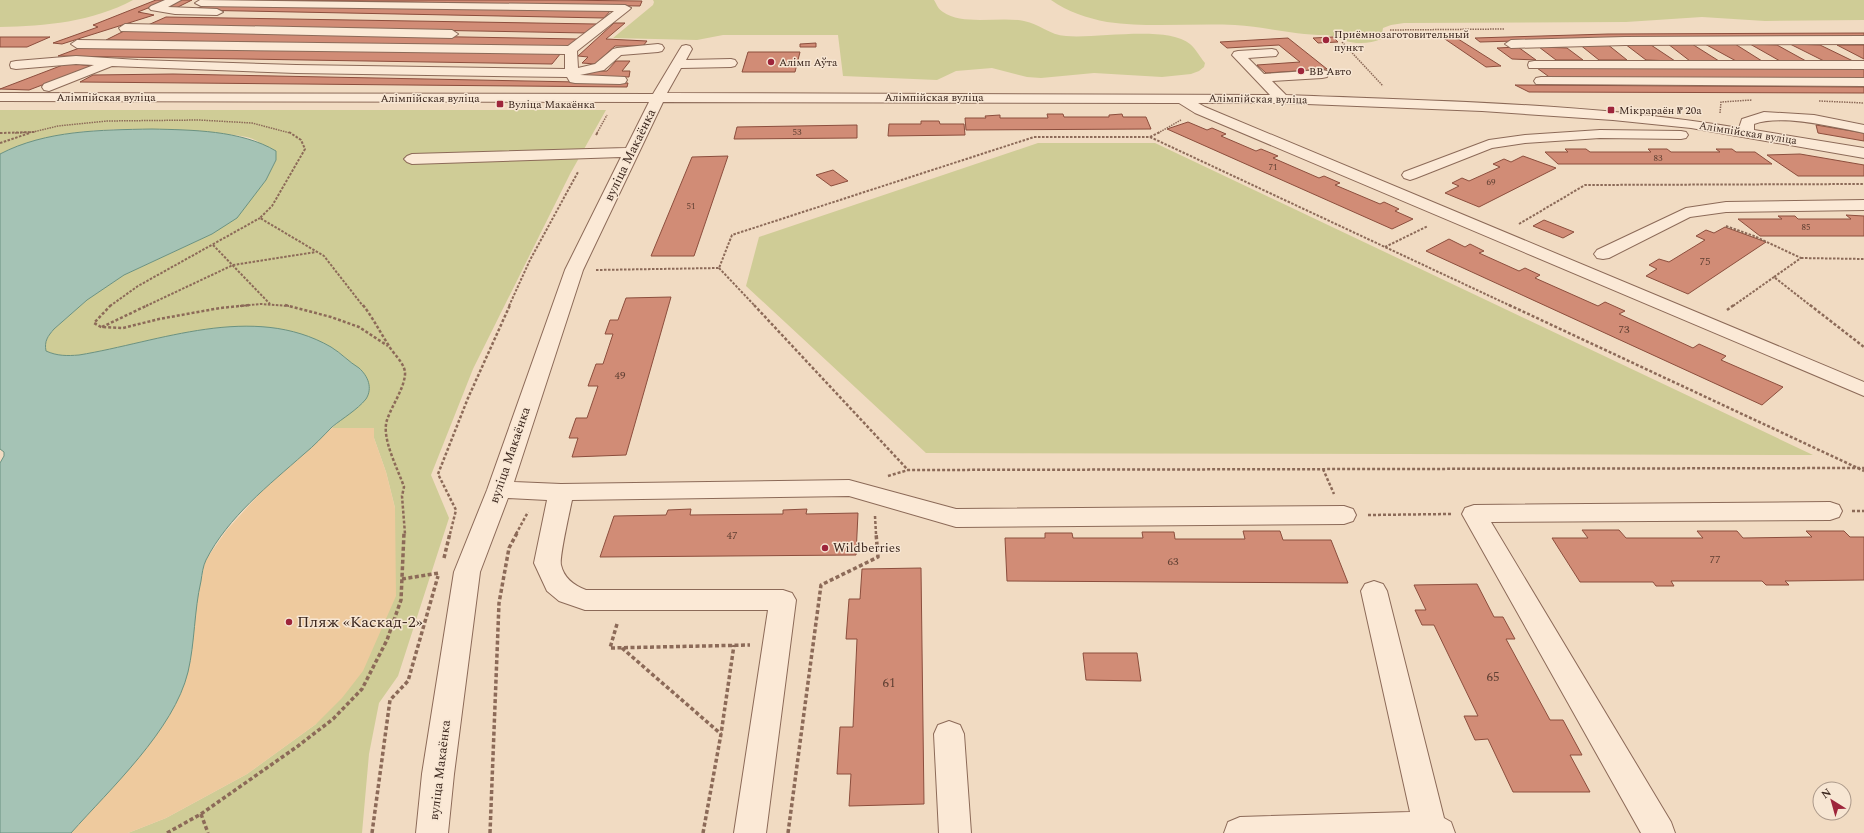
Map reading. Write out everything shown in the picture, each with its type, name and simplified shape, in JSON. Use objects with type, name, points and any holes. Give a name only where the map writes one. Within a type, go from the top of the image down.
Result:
[{"type":"street","points":[[175,0],[155,8],[175,11],[435,17]]},
{"type":"street","points":[[77,44],[571,50],[625,8],[201,3]]},
{"type":"street","points":[[592,21],[608,21]]},
{"type":"street","points":[[125,28],[464,34]]},
{"type":"street","points":[[574,36],[590,36]]},
{"type":"street","points":[[1511,44],[1652,41],[1863,41]]},
{"type":"street","points":[[1652,41],[1688,65]]},
{"type":"street","points":[[1692,41],[1734,65]]},
{"type":"street","points":[[1737,41],[1776,65]]},
{"type":"street","points":[[1775,41],[1822,65]]},
{"type":"street","points":[[1817,41],[1864,64]]},
{"type":"street","points":[[1609,42],[1640,65]]},
{"type":"street","points":[[1568,43],[1596,65]]},
{"type":"street","points":[[1525,44],[1557,65]]},
{"type":"street","points":[[14,70],[62,55],[76,60],[296,69],[572,73],[599,67],[617,52],[658,48]]},
{"type":"street","name":"вуліца Макаёнка","points":[[432,833],[438,774],[468,572],[499,490],[574,270],[658,97],[686,49]]},
{"type":"street","points":[[571,50],[572,73],[576,79],[620,80]]},
{"type":"street","points":[[1272,53],[1238,55],[1282,99]]},
{"type":"street","points":[[49,87],[112,62]]},
{"type":"street","points":[[677,64],[731,63]]},
{"type":"street","points":[[1534,65],[1864,64]]},
{"type":"street","points":[[1260,78],[1322,74]]},
{"type":"street","points":[[1541,81],[1864,82]]},
{"type":"street","name":"Алімпійская вуліца","points":[[0,97],[1180,97],[1282,99],[1482,106],[1613,116],[1691,124],[1746,132],[1864,153]]},
{"type":"street","points":[[1180,97],[1200,110],[1864,390]]},
{"type":"street","points":[[1746,132],[1747,122],[1764,116],[1814,119],[1864,129]]},
{"type":"street","points":[[1410,175],[1489,144],[1525,139],[1600,134],[1695,136],[1691,124]]},
{"type":"street","points":[[412,159],[632,152]]},
{"type":"street","points":[[1603,254],[1686,213],[1726,207],[1864,205]]},
{"type":"street","points":[[499,490],[550,492],[849,488],[956,518],[1344,515]]},
{"type":"street","points":[[550,492],[547,563],[556,584],[568,594],[585,600],[783,600],[750,833]]},
{"type":"street","points":[[1659,833],[1474,514],[1830,511]]},
{"type":"street","points":[[1240,833],[1434,830],[1374,591]]},
{"type":"street","points":[[949,734],[955,833]]},
{"type":"path","points":[[1342,42],[1386,89]]},
{"type":"path","points":[[372,833],[390,700],[408,681],[456,510],[438,474],[468,398],[530,260],[563,203],[610,108]]},
{"type":"path","points":[[1150,137],[1200,110]]},
{"type":"path","points":[[0,143],[33,132],[58,126],[107,121],[199,120],[252,123],[288,131],[301,140],[305,149],[272,206],[260,218],[138,286],[112,304],[94,323],[101,328],[123,328],[220,308],[271,304],[285,305],[331,317],[359,327],[389,347]]},
{"type":"path","points":[[0,133],[33,132]]},
{"type":"path","points":[[719,268],[732,235],[1034,137],[1150,137],[1864,471]]},
{"type":"path","points":[[1500,236],[1585,185],[1864,184]]},
{"type":"path","points":[[1686,213],[1754,236],[1801,258],[1864,259]]},
{"type":"path","points":[[1384,247],[1450,215]]},
{"type":"path","points":[[167,833],[201,814],[333,719],[362,690],[387,640],[401,600],[405,541],[402,496],[404,487],[385,434],[387,420],[405,374],[400,360],[389,347],[376,323],[324,256],[260,218]]},
{"type":"path","points":[[213,245],[271,304]]},
{"type":"path","points":[[101,328],[233,265],[316,252]]},
{"type":"path","points":[[1709,324],[1801,258]]},
{"type":"path","points":[[574,270],[719,268],[908,470]]},
{"type":"path","points":[[1774,276],[1864,347]]},
{"type":"path","points":[[849,488],[908,470],[1864,468]]},
{"type":"path","points":[[490,833],[499,603],[509,548],[550,492]]},
{"type":"path","points":[[788,833],[821,585],[878,557],[874,494]]},
{"type":"path","points":[[1344,515],[1474,514]]},
{"type":"path","points":[[402,579],[439,573]]},
{"type":"path","points":[[624,600],[610,648],[777,645]]},
{"type":"path","points":[[703,833],[721,734],[734,645]]},
{"type":"path","points":[[621,648],[721,734]]},
{"type":"path","points":[[201,814],[208,833]]},
{"type":"shaded area","points":[[0,0],[133,0],[85,18],[51,24],[0,27]]},
{"type":"shaded area","points":[[653,0],[934,0],[940,10],[961,19],[1004,19],[1024,21],[1035,24],[1049,32],[1066,36],[1149,34],[1179,38],[1190,44],[1205,63],[1204,67],[1199,71],[1191,74],[1162,77],[1094,73],[1041,78],[1027,77],[992,68],[956,71],[937,80],[843,76],[838,35],[723,35],[697,40],[613,38],[653,5]]},
{"type":"shaded area","points":[[1051,0],[1864,0],[1864,20],[1765,21],[1702,17],[1626,22],[1404,23],[1383,28],[1381,39],[1368,43],[1359,43],[1349,42],[1328,35],[1303,34],[1235,25],[1139,25],[1107,22],[1078,14]]},
{"type":"shaded area","points":[[0,110],[606,110],[570,174],[473,369],[431,475],[449,518],[398,676],[379,703],[369,754],[362,833],[128,833],[166,818],[247,774],[316,724],[395,508],[386,472],[374,438],[373,428],[332,428],[367,397],[353,365],[332,348],[311,338],[268,329],[241,327],[187,332],[79,355],[58,355],[46,351],[47,339],[54,329],[87,300],[124,275],[212,234],[236,218],[266,180],[276,160],[265,147],[248,137],[187,131],[132,129],[104,130],[49,137],[23,144],[0,154]]},
{"type":"shaded area","points":[[152,129],[216,132],[232,135],[262,144],[276,151],[276,160],[266,180],[237,218],[212,234],[124,275],[87,300],[48,336],[46,341],[46,351],[54,354],[70,356],[206,329],[238,326],[270,327],[301,334],[331,347],[362,371],[367,378],[369,391],[366,399],[358,407],[332,427],[311,448],[250,502],[215,544],[203,567],[190,661],[181,694],[155,737],[139,758],[71,833],[0,833],[0,463],[4,456],[4,452],[0,449],[0,154],[36,140],[55,136],[94,131]]},
{"type":"shaded area","points":[[1038,143],[1155,143],[1813,455],[926,453],[746,286],[759,237]]},
{"type":"sand","name":"Пляж «Каскад-2»","points":[[332,428],[374,428],[374,438],[386,472],[395,508],[396,596],[363,671],[342,698],[316,724],[247,774],[166,818],[128,833],[71,833],[122,776],[155,736],[198,595],[205,561],[226,531],[262,491]]},
{"type":"building","points":[[156,0],[168,0],[138,12],[154,15],[62,44],[53,43],[98,27],[93,25]]},
{"type":"building","points":[[179,0],[192,0],[176,8],[165,6]]},
{"type":"building","points":[[279,0],[554,0],[642,1],[640,6]]},
{"type":"building","points":[[211,4],[611,10],[604,18],[191,10]]},
{"type":"building","points":[[166,17],[596,24],[587,33],[148,25]]},
{"type":"building","points":[[614,23],[625,23],[606,39],[647,41],[643,46],[615,46],[595,64],[582,63],[588,57],[578,56]]},
{"type":"building","points":[[124,31],[577,39],[569,47],[106,40]]},
{"type":"building","points":[[1864,33],[1864,37],[1623,38],[1480,42],[1475,38],[1608,34]]},
{"type":"building","points":[[0,37],[50,37],[27,47],[0,47]]},
{"type":"building","name":"Приёмнозаготовительный пункт","points":[[1333,37],[1338,42],[1318,43],[1313,38]]},
{"type":"building","points":[[1442,37],[1455,37],[1501,66],[1486,67]]},
{"type":"building","points":[[1288,38],[1327,69],[1266,73],[1257,65],[1300,62],[1279,45],[1227,48],[1220,42]]},
{"type":"building","points":[[816,43],[816,47],[800,47],[800,44]]},
{"type":"building","points":[[1703,43],[1735,44],[1762,61],[1736,61]]},
{"type":"building","points":[[1579,44],[1607,44],[1627,60],[1599,60]]},
{"type":"building","points":[[1625,44],[1651,45],[1675,61],[1646,60]]},
{"type":"building","points":[[1668,44],[1692,44],[1719,61],[1690,61]]},
{"type":"building","points":[[1750,44],[1777,45],[1806,61],[1780,61]]},
{"type":"building","points":[[1790,44],[1820,45],[1853,61],[1824,61]]},
{"type":"building","points":[[1837,45],[1864,45],[1864,59]]},
{"type":"building","points":[[82,47],[561,53],[552,64],[58,56]]},
{"type":"building","points":[[1518,47],[1536,60],[1512,59],[1497,48]]},
{"type":"building","points":[[1539,47],[1567,48],[1583,60],[1556,60]]},
{"type":"building","name":"Алімп Аўта","points":[[748,52],[800,52],[795,72],[742,72]]},
{"type":"building","points":[[616,61],[630,61],[622,71],[630,71],[629,77],[584,76],[591,71],[607,71]]},
{"type":"building","points":[[68,63],[92,66],[29,90],[0,89]]},
{"type":"building","points":[[1537,68],[1864,68],[1864,79],[1552,79]]},
{"type":"building","points":[[173,74],[628,83],[627,87],[80,82],[93,75]]},
{"type":"building","points":[[1515,85],[1864,87],[1864,93],[1529,92]]},
{"type":"building","points":[[1047,114],[1063,114],[1064,117],[1109,117],[1109,115],[1122,114],[1123,117],[1146,117],[1151,129],[966,130],[965,118],[986,118],[985,116],[1000,115],[1000,118],[1048,118]]},
{"type":"building","points":[[921,121],[939,121],[940,124],[964,124],[965,135],[888,136],[889,124],[921,124]]},
{"type":"building","points":[[1188,122],[1207,130],[1212,128],[1226,134],[1221,136],[1256,151],[1261,149],[1278,156],[1273,158],[1319,178],[1324,176],[1340,183],[1335,185],[1380,204],[1384,202],[1399,209],[1395,211],[1413,219],[1392,229],[1167,129]]},
{"type":"building","points":[[857,125],[857,138],[734,139],[737,127]]},
{"type":"building","points":[[1816,125],[1864,133],[1864,141],[1818,133]]},
{"type":"building","points":[[1565,149],[1586,149],[1590,152],[1651,152],[1648,149],[1667,149],[1671,152],[1720,152],[1716,149],[1732,149],[1736,152],[1755,152],[1772,164],[1558,164],[1545,152],[1568,152]]},
{"type":"building","points":[[1800,154],[1864,165],[1864,176],[1798,176],[1767,155]]},
{"type":"building","points":[[728,156],[694,256],[651,256],[692,157]]},
{"type":"building","points":[[1523,156],[1556,168],[1479,207],[1445,193],[1459,186],[1452,183],[1462,178],[1469,181],[1500,167],[1493,164],[1504,159],[1511,162]]},
{"type":"building","points":[[833,170],[848,181],[831,186],[816,175]]},
{"type":"building","points":[[1846,215],[1864,216],[1864,236],[1760,236],[1738,219],[1782,219],[1778,216],[1795,216],[1798,219],[1851,219]]},
{"type":"building","points":[[1544,220],[1574,232],[1563,238],[1533,226]]},
{"type":"building","points":[[1725,227],[1766,242],[1688,294],[1646,276],[1657,269],[1649,265],[1659,259],[1669,262],[1705,240],[1696,236],[1706,230],[1714,233]]},
{"type":"building","points":[[1449,239],[1465,247],[1470,244],[1484,251],[1479,253],[1519,271],[1525,268],[1540,275],[1535,278],[1598,306],[1605,302],[1625,311],[1619,314],[1693,348],[1699,344],[1726,356],[1721,360],[1783,387],[1762,405],[1426,251]]},
{"type":"building","points":[[671,297],[626,455],[572,457],[578,438],[569,438],[576,418],[587,418],[598,386],[588,386],[596,364],[603,364],[613,334],[605,334],[610,320],[618,320],[626,298]]},
{"type":"building","points":[[691,509],[690,515],[783,514],[783,510],[807,509],[806,514],[858,513],[856,555],[600,557],[614,516],[666,515],[668,510]]},
{"type":"building","points":[[1582,530],[1619,530],[1626,538],[1703,538],[1697,531],[1737,531],[1743,538],[1812,537],[1806,531],[1844,531],[1850,537],[1864,537],[1864,580],[1785,581],[1789,585],[1766,585],[1762,581],[1671,581],[1674,586],[1656,586],[1653,582],[1580,582],[1552,538],[1588,538]]},
{"type":"building","points":[[1243,531],[1280,531],[1283,540],[1331,540],[1348,583],[1007,581],[1005,538],[1045,538],[1045,533],[1072,533],[1073,538],[1143,538],[1142,532],[1174,532],[1175,539],[1245,539]]},
{"type":"building","points":[[921,568],[924,804],[849,806],[851,774],[837,774],[840,727],[853,727],[857,639],[846,639],[849,599],[860,599],[862,569]]},
{"type":"building","points":[[1477,584],[1494,617],[1503,617],[1515,639],[1506,639],[1550,720],[1563,720],[1582,755],[1570,755],[1590,792],[1513,792],[1488,739],[1475,740],[1464,716],[1478,716],[1434,625],[1422,625],[1415,610],[1426,610],[1414,585]]},
{"type":"building","points":[[1083,653],[1137,653],[1141,681],[1086,680]]},
{"type":"place","name":"Приёмнозаготовительный пункт","points":[[1326,40]]},
{"type":"place","name":"Алімп Аўта","points":[[771,62]]},
{"type":"place","name":"ВВ Авто","points":[[1301,71]]},
{"type":"place","name":"Вуліца Макаёнка","points":[[500,104]]},
{"type":"place","name":"Мікрараён № 20а","points":[[1611,110]]},
{"type":"place","name":"Wildberries","points":[[825,548]]},
{"type":"place","name":"Пляж «Каскад-2»","points":[[289,622]]}]
